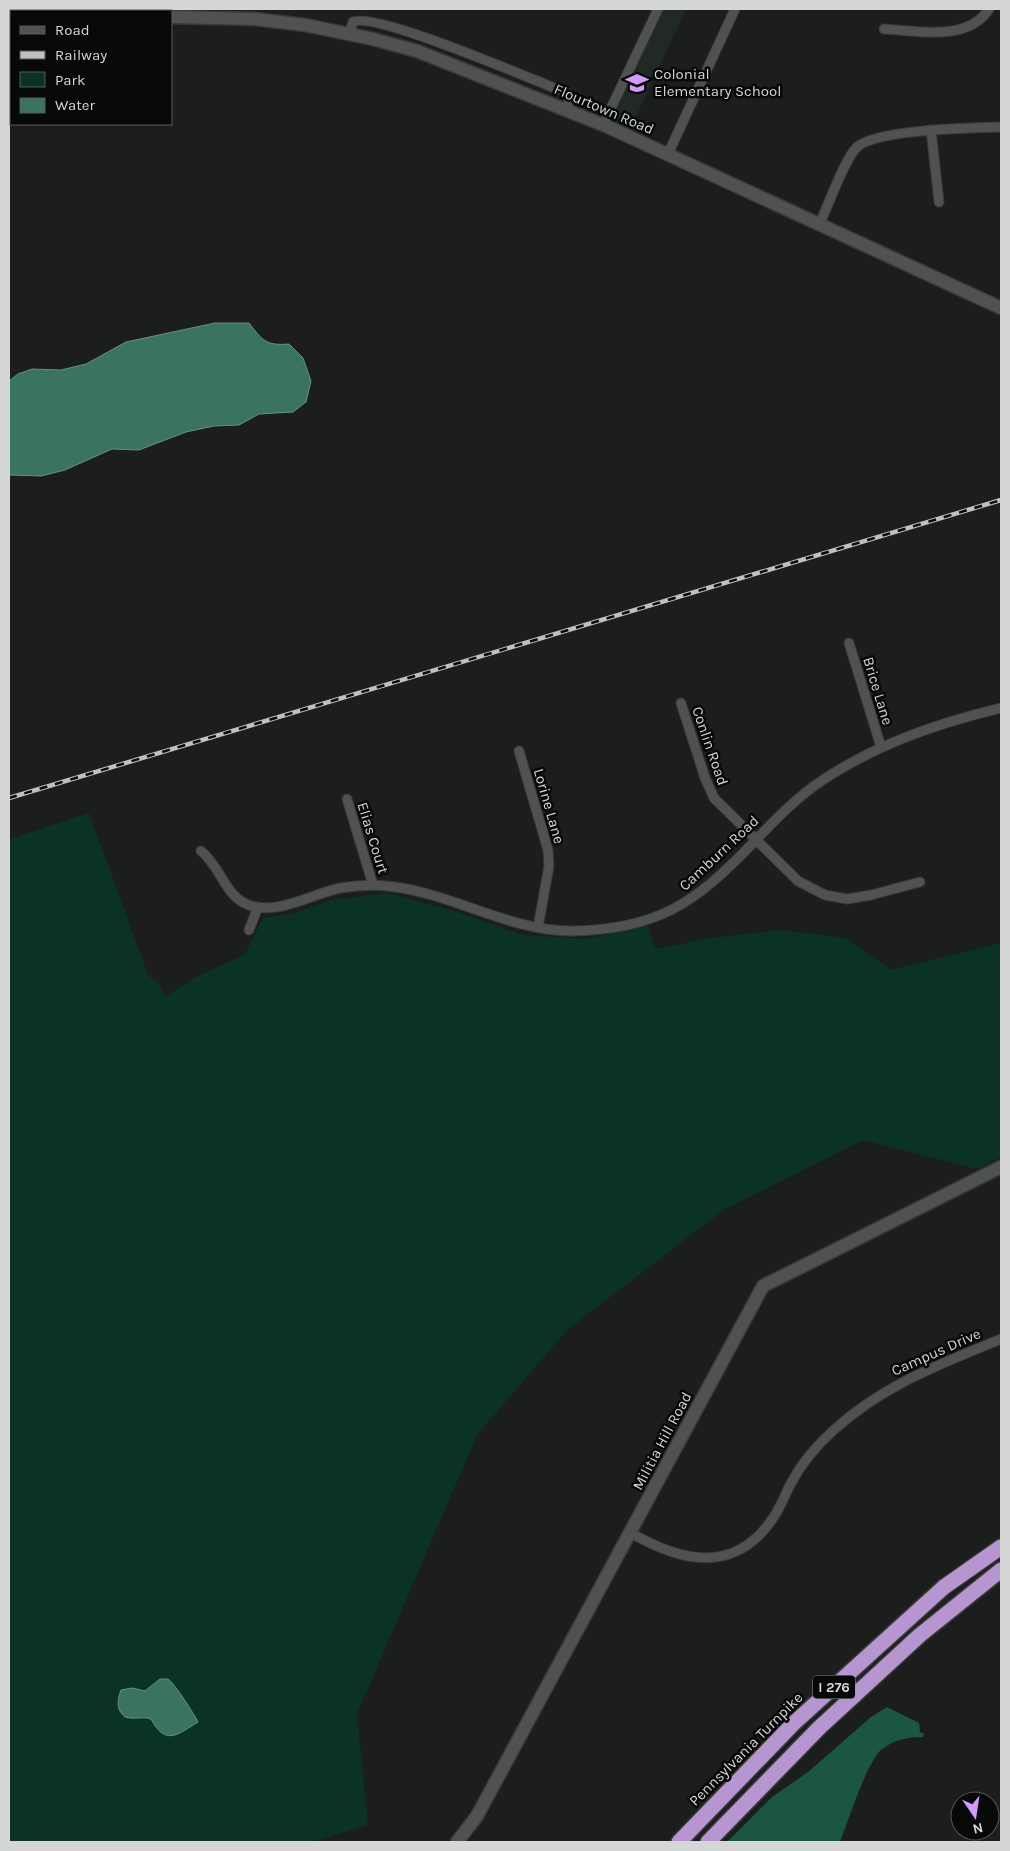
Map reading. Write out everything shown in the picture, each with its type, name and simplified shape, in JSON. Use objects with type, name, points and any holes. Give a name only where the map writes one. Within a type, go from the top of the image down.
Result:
[{"type":"highway","name":"Pennsylvania Turnpike","points":[[678,1842],[794,1723],[944,1587],[1001,1546]]},
{"type":"highway","name":"I 276","points":[[708,1842],[819,1728],[920,1635],[1001,1570]]},
{"type":"street","points":[[603,125],[658,9]]},
{"type":"street","points":[[668,154],[735,9]]},
{"type":"street","points":[[884,29],[934,32],[958,29],[975,24],[989,9]]},
{"type":"street","name":"Flourtown Road","points":[[172,17],[189,13],[256,14],[417,51],[603,125],[820,223],[1001,308]]},
{"type":"street","points":[[820,223],[846,164],[858,147],[878,139],[931,130],[1001,127]]},
{"type":"street","points":[[931,130],[939,202]]},
{"type":"street","name":"Brice Lane","points":[[850,643],[881,747]]},
{"type":"street","name":"Conlin Road","points":[[681,703],[711,793],[720,806],[793,878],[810,889],[826,895],[855,898],[920,882]]},
{"type":"street","name":"Camburn Road","points":[[258,907],[281,906],[341,888],[372,885],[417,891],[538,927],[561,931],[613,929],[673,910],[703,891],[812,788],[850,763],[881,747],[926,729],[1001,708]]},
{"type":"street","name":"Lorine Lane","points":[[519,751],[548,850],[549,866],[538,927]]},
{"type":"street","name":"Elias Court","points":[[347,799],[372,885]]},
{"type":"street","points":[[201,851],[214,863],[238,898],[258,907],[249,930]]},
{"type":"street","name":"Militia Hill Road","points":[[457,1842],[478,1816],[763,1286],[1001,1167]]},
{"type":"street","name":"Campus Drive","points":[[631,1533],[660,1549],[687,1557],[711,1558],[739,1549],[767,1525],[806,1462],[835,1429],[853,1414],[873,1399],[911,1376],[1001,1339]]},
{"type":"shaded area","name":"Colonial Elementary School","points":[[658,9],[686,9],[627,136],[603,125]]},
{"type":"shaded area","points":[[887,1707],[919,1723],[920,1732],[924,1734],[923,1737],[896,1741],[882,1749],[876,1756],[864,1778],[840,1842],[727,1842],[772,1797],[808,1772],[871,1717]]},
{"type":"green space","points":[[89,813],[148,975],[159,984],[165,997],[194,978],[245,954],[263,918],[291,914],[332,900],[387,893],[451,910],[523,935],[586,939],[648,926],[655,949],[712,938],[779,930],[847,938],[891,970],[1001,943],[1001,1157],[977,1169],[863,1140],[725,1209],[567,1330],[477,1435],[357,1714],[368,1825],[312,1842],[9,1842],[9,839]]},
{"type":"water","points":[[215,323],[249,323],[265,341],[275,344],[289,344],[303,358],[311,381],[306,402],[293,412],[259,414],[239,425],[214,426],[186,432],[139,450],[112,449],[65,470],[41,476],[9,475],[9,381],[18,374],[32,369],[61,370],[86,364],[126,342]]},
{"type":"water","points":[[160,1679],[168,1679],[171,1682],[198,1722],[173,1736],[162,1733],[151,1719],[125,1717],[119,1708],[118,1701],[121,1690],[132,1688],[145,1691]]},
{"type":"railway","points":[[9,798],[1001,500]]},
{"type":"place","name":"Colonial Elementary School","points":[[637,83]]}]
